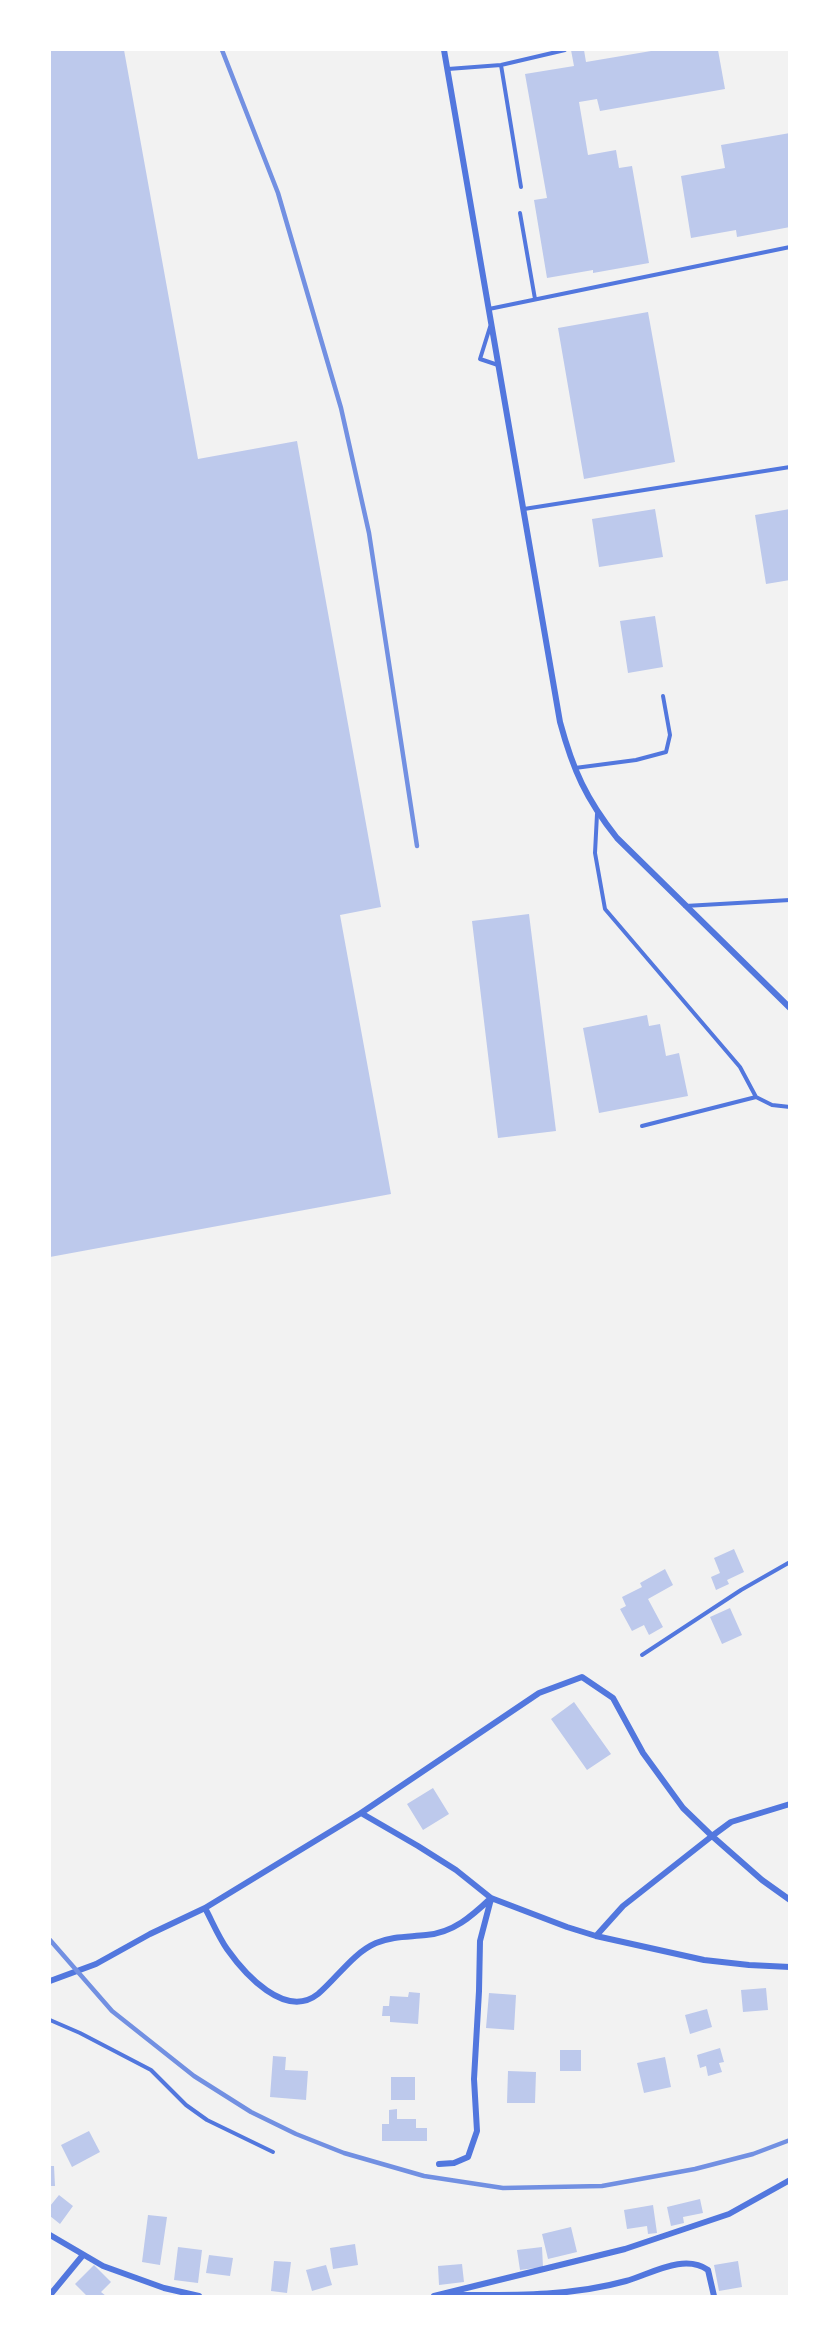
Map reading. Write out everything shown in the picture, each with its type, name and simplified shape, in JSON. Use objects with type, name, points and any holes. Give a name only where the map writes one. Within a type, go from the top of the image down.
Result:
[{"type":"street","points":[[444,50],[560,722],[574,768],[597,814],[617,838],[789,1008]]},
{"type":"street","points":[[50,1981],[96,1964],[150,1934],[205,1908],[361,1813],[539,1693],[582,1677],[613,1698],[643,1753],[683,1808],[762,1880],[789,1900]]},
{"type":"street","points":[[596,1936],[623,1906],[731,1822],[789,1804]]},
{"type":"street","points":[[361,1813],[456,1870],[491,1898],[596,1936],[704,1960],[789,1967]]},
{"type":"street","points":[[205,1908],[226,1948],[263,1989],[281,1999],[297,2002],[316,1996],[357,1957],[375,1944],[399,1936],[445,1932],[468,1920],[491,1898]]},
{"type":"street","points":[[439,2164],[454,2163],[468,2157],[477,2131],[474,2079],[480,1941],[491,1898]]},
{"type":"street","points":[[437,2296],[635,2245],[729,2214],[789,2180]]},
{"type":"street","points":[[50,2235],[104,2266],[154,2284],[199,2296]]},
{"type":"street","points":[[50,2295],[83,2255]]},
{"type":"street","points":[[437,2296],[585,2291],[664,2267],[694,2262],[708,2270],[714,2296]]},
{"type":"lane","points":[[448,69],[501,65],[565,50]]},
{"type":"lane","points":[[501,65],[522,187]]},
{"type":"lane","points":[[520,213],[535,299]]},
{"type":"lane","points":[[488,309],[789,247]]},
{"type":"lane","points":[[492,324],[480,359],[498,365]]},
{"type":"lane","points":[[523,509],[789,467]]},
{"type":"lane","points":[[574,768],[636,760],[666,752],[670,735],[663,696]]},
{"type":"lane","points":[[597,814],[594,853],[605,909],[740,1066],[756,1097],[772,1105],[789,1107]]},
{"type":"lane","points":[[685,906],[789,900]]},
{"type":"lane","points":[[642,1126],[756,1097]]},
{"type":"lane","points":[[642,1655],[741,1590],[789,1562]]},
{"type":"lane","points":[[50,2020],[151,2070],[186,2105],[207,2120],[273,2151]]},
{"type":"building","points":[[50,50],[124,50],[198,459],[297,441],[381,907],[340,915],[391,1194],[50,1257]]},
{"type":"building","points":[[571,50],[584,50],[586,62],[657,50],[718,50],[725,89],[600,111],[597,99],[579,102],[588,155],[616,150],[619,168],[632,166],[649,263],[547,278],[534,200],[547,198],[525,74],[574,66]]},
{"type":"building","points":[[790,133],[790,227],[737,237],[736,230],[691,238],[681,176],[725,168],[721,145]]},
{"type":"building","points":[[648,312],[675,462],[584,479],[558,328]]},
{"type":"building","points":[[655,509],[663,557],[599,567],[592,519]]},
{"type":"building","points":[[790,509],[790,580],[766,584],[755,515]]},
{"type":"building","points":[[655,616],[663,667],[628,673],[620,621]]},
{"type":"building","points":[[529,914],[556,1131],[498,1138],[472,921]]},
{"type":"building","points":[[647,1015],[649,1026],[660,1024],[666,1056],[679,1053],[688,1096],[599,1113],[583,1028]]},
{"type":"building","points":[[734,1549],[744,1572],[727,1580],[729,1584],[716,1590],[711,1577],[720,1573],[714,1558]]},
{"type":"building","points":[[665,1569],[673,1585],[648,1599],[663,1627],[649,1635],[644,1625],[632,1631],[620,1609],[626,1606],[622,1597],[642,1587],[640,1583]]},
{"type":"building","points":[[730,1608],[742,1635],[722,1644],[710,1617]]},
{"type":"building","points":[[574,1702],[611,1754],[587,1770],[551,1719]]},
{"type":"building","points":[[433,1788],[449,1814],[423,1830],[407,1804]]},
{"type":"building","points":[[766,1988],[768,2010],[743,2012],[741,1990]]},
{"type":"building","points":[[409,1992],[420,1993],[418,2024],[390,2022],[390,2016],[382,2016],[383,2006],[389,2006],[390,1996],[408,1997]]},
{"type":"building","points":[[489,1993],[516,1995],[514,2030],[486,2028]]},
{"type":"building","points":[[707,2009],[712,2027],[690,2034],[685,2015]]},
{"type":"building","points":[[720,2048],[724,2062],[719,2063],[722,2072],[708,2076],[706,2066],[700,2068],[697,2055]]},
{"type":"building","points":[[560,2050],[581,2050],[581,2071],[560,2071]]},
{"type":"building","points":[[273,2056],[286,2057],[285,2070],[308,2071],[306,2100],[270,2097]]},
{"type":"building","points":[[665,2057],[671,2087],[644,2093],[637,2063]]},
{"type":"building","points":[[508,2071],[536,2072],[535,2103],[507,2103]]},
{"type":"building","points":[[391,2077],[415,2077],[415,2100],[391,2100]]},
{"type":"building","points":[[397,2109],[397,2119],[416,2119],[416,2128],[427,2128],[427,2141],[382,2141],[382,2124],[389,2124],[389,2110]]},
{"type":"building","points":[[89,2131],[100,2152],[72,2167],[61,2145]]},
{"type":"building","points":[[50,2166],[54,2166],[55,2186],[50,2186]]},
{"type":"building","points":[[59,2195],[73,2206],[60,2224],[50,2216],[50,2206]]},
{"type":"building","points":[[700,2199],[703,2213],[683,2217],[684,2223],[671,2226],[667,2207]]},
{"type":"building","points":[[653,2205],[657,2233],[648,2234],[647,2226],[627,2229],[624,2210]]},
{"type":"building","points":[[148,2215],[167,2217],[160,2265],[142,2262]]},
{"type":"building","points":[[571,2227],[577,2252],[548,2259],[542,2234]]},
{"type":"building","points":[[355,2244],[358,2265],[333,2269],[330,2248]]},
{"type":"building","points":[[178,2247],[202,2250],[198,2283],[174,2280]]},
{"type":"building","points":[[542,2247],[543,2267],[520,2270],[517,2250]]},
{"type":"building","points":[[209,2255],[233,2258],[230,2276],[206,2273]]},
{"type":"building","points":[[274,2261],[291,2262],[287,2293],[271,2291]]},
{"type":"building","points":[[738,2261],[742,2287],[719,2291],[714,2265]]},
{"type":"building","points":[[462,2264],[464,2282],[439,2285],[438,2266]]},
{"type":"building","points":[[94,2265],[111,2282],[101,2292],[106,2296],[87,2296],[75,2284]]},
{"type":"building","points":[[326,2265],[332,2285],[312,2291],[306,2270]]},
{"type":"railway","points":[[222,50],[278,193],[341,408],[369,533],[417,846]]},
{"type":"railway","points":[[50,1940],[112,2011],[194,2076],[251,2112],[296,2134],[344,2153],[424,2176],[503,2188],[602,2186],[695,2169],[753,2154],[790,2140]]}]
